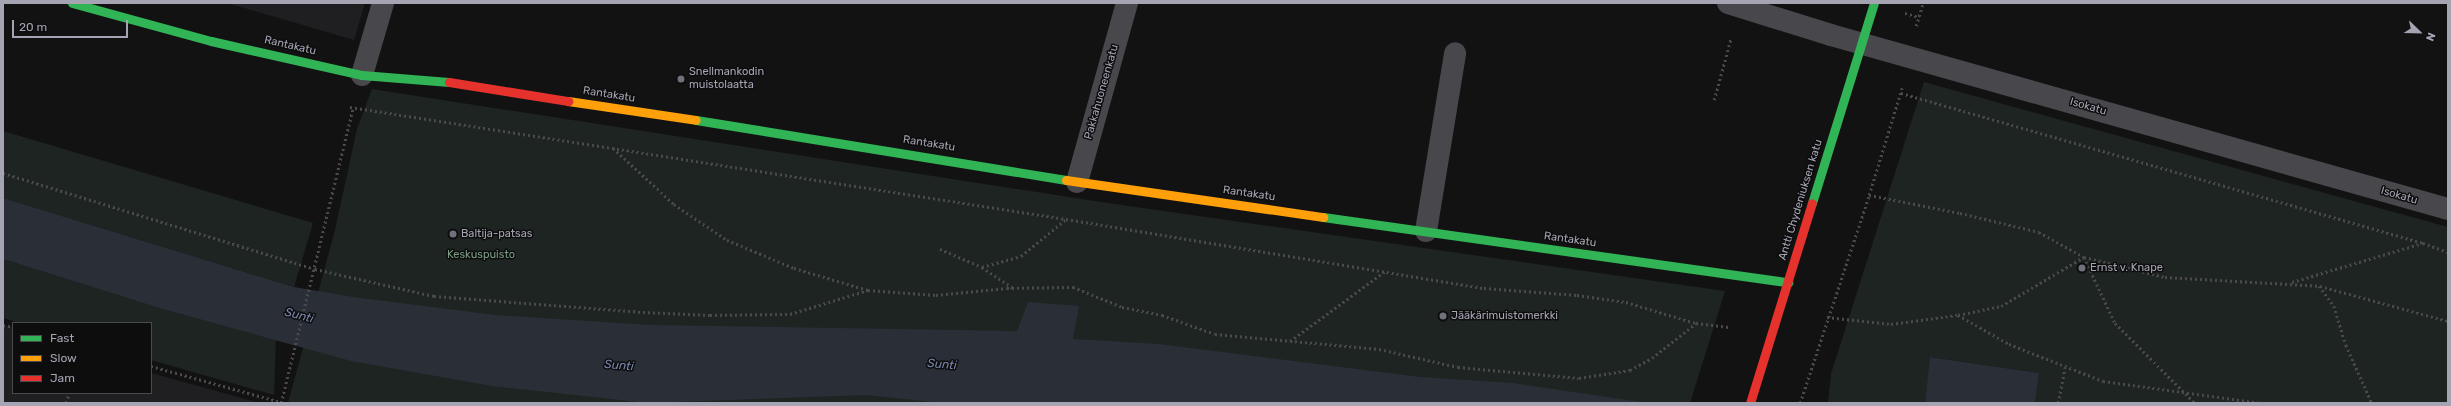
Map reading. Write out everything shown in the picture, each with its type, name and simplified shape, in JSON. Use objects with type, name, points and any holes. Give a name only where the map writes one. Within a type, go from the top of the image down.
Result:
[{"type":"street","name":"Rantakatu","points":[[72,3],[211,41],[362,75],[454,84],[935,156],[1077,182],[1788,282]]},
{"type":"street","points":[[362,75],[383,3]]},
{"type":"street","name":"Pakkahuoneenkatu","points":[[1077,182],[1127,3]]},
{"type":"street","name":"Antti Chydeniuksen katu","points":[[1750,403],[1874,3]]},
{"type":"street","name":"Isokatu","points":[[1734,5],[1862,43],[2448,209]]},
{"type":"street","points":[[1426,231],[1455,53]]},
{"type":"path","points":[[1800,403],[1901,93],[1908,55],[1923,3]]},
{"type":"path","points":[[1714,100],[1734,5]]},
{"type":"path","points":[[281,402],[362,75]]},
{"type":"path","points":[[1901,93],[2423,243],[2448,252]]},
{"type":"path","points":[[354,108],[612,147],[1066,219],[1484,288],[1578,295],[1626,302],[1696,323],[1729,327]]},
{"type":"path","points":[[612,147],[674,204],[727,240],[794,268],[868,290],[936,295],[1014,288],[1073,287],[1122,307],[1162,315],[1215,334],[1289,342],[1379,349],[1458,367],[1579,378],[1630,370],[1652,358],[1696,323]]},
{"type":"path","points":[[3,173],[315,269],[434,296],[710,315],[790,314],[868,290]]},
{"type":"path","points":[[1869,195],[1960,213],[2039,232],[2084,256],[2165,277],[2290,283],[2319,286],[2448,321]]},
{"type":"path","points":[[982,267],[1021,256],[1066,219]]},
{"type":"path","points":[[2290,283],[2423,243]]},
{"type":"path","points":[[940,249],[982,267],[1014,288]]},
{"type":"path","points":[[1827,317],[1891,324],[1958,315],[2001,306],[2084,256]]},
{"type":"path","points":[[2084,256],[2116,323],[2195,403]]},
{"type":"path","points":[[1289,342],[1384,272]]},
{"type":"path","points":[[2319,286],[2334,306],[2346,345],[2372,403]]},
{"type":"path","points":[[1958,315],[2009,344],[2065,368],[2103,381],[2262,403]]},
{"type":"path","points":[[152,366],[284,403]]},
{"type":"path","points":[[2058,403],[2065,368]]},
{"type":"shaded area","points":[[227,3],[365,3],[354,40]]},
{"type":"shaded area","points":[[3,325],[12,327],[12,394],[152,394],[152,373],[260,403],[3,403]]},
{"type":"green space","points":[[1924,82],[2448,227],[2448,403],[2035,403],[2039,373],[1931,357],[1925,403],[1828,403],[1831,374]]},
{"type":"green space","name":"Keskuspuisto","points":[[372,89],[1101,202],[1725,291],[1690,403],[288,403],[334,234],[357,129]]},
{"type":"green space","points":[[3,131],[313,223],[294,287],[3,198]]},
{"type":"green space","points":[[3,259],[159,308],[276,340],[274,395],[152,360],[152,322],[17,322],[3,318]]},
{"type":"water","name":"Sunti","points":[[3,198],[294,287],[353,297],[495,315],[650,325],[1017,331],[1028,302],[1079,306],[1073,339],[1159,344],[1420,377],[1513,383],[1648,403],[942,403],[866,395],[648,403],[492,386],[351,361],[159,308],[3,259]]},
{"type":"water","points":[[1930,357],[2039,373],[2035,403],[1925,403]]},
{"type":"traffic: fast","points":[[72,3],[211,41],[362,75],[449,82]]},
{"type":"traffic: fast","points":[[1812,203],[1874,3]]},
{"type":"traffic: fast","points":[[696,120],[1066,180]]},
{"type":"traffic: fast","points":[[1323,217],[1788,282]]},
{"type":"traffic: slow","points":[[568,101],[696,120]]},
{"type":"traffic: slow","points":[[1066,180],[1323,217]]},
{"type":"traffic: jam","points":[[449,82],[568,101]]},
{"type":"traffic: jam","points":[[1750,403],[1812,203]]},
{"type":"place","name":"Snellmankodin muistolaatta","points":[[681,79]]},
{"type":"place","name":"Baltija-patsas","points":[[453,234]]},
{"type":"place","name":"Ernst v. Knape","points":[[2082,268]]},
{"type":"place","name":"Jääkärimuistomerkki","points":[[1443,316]]}]
